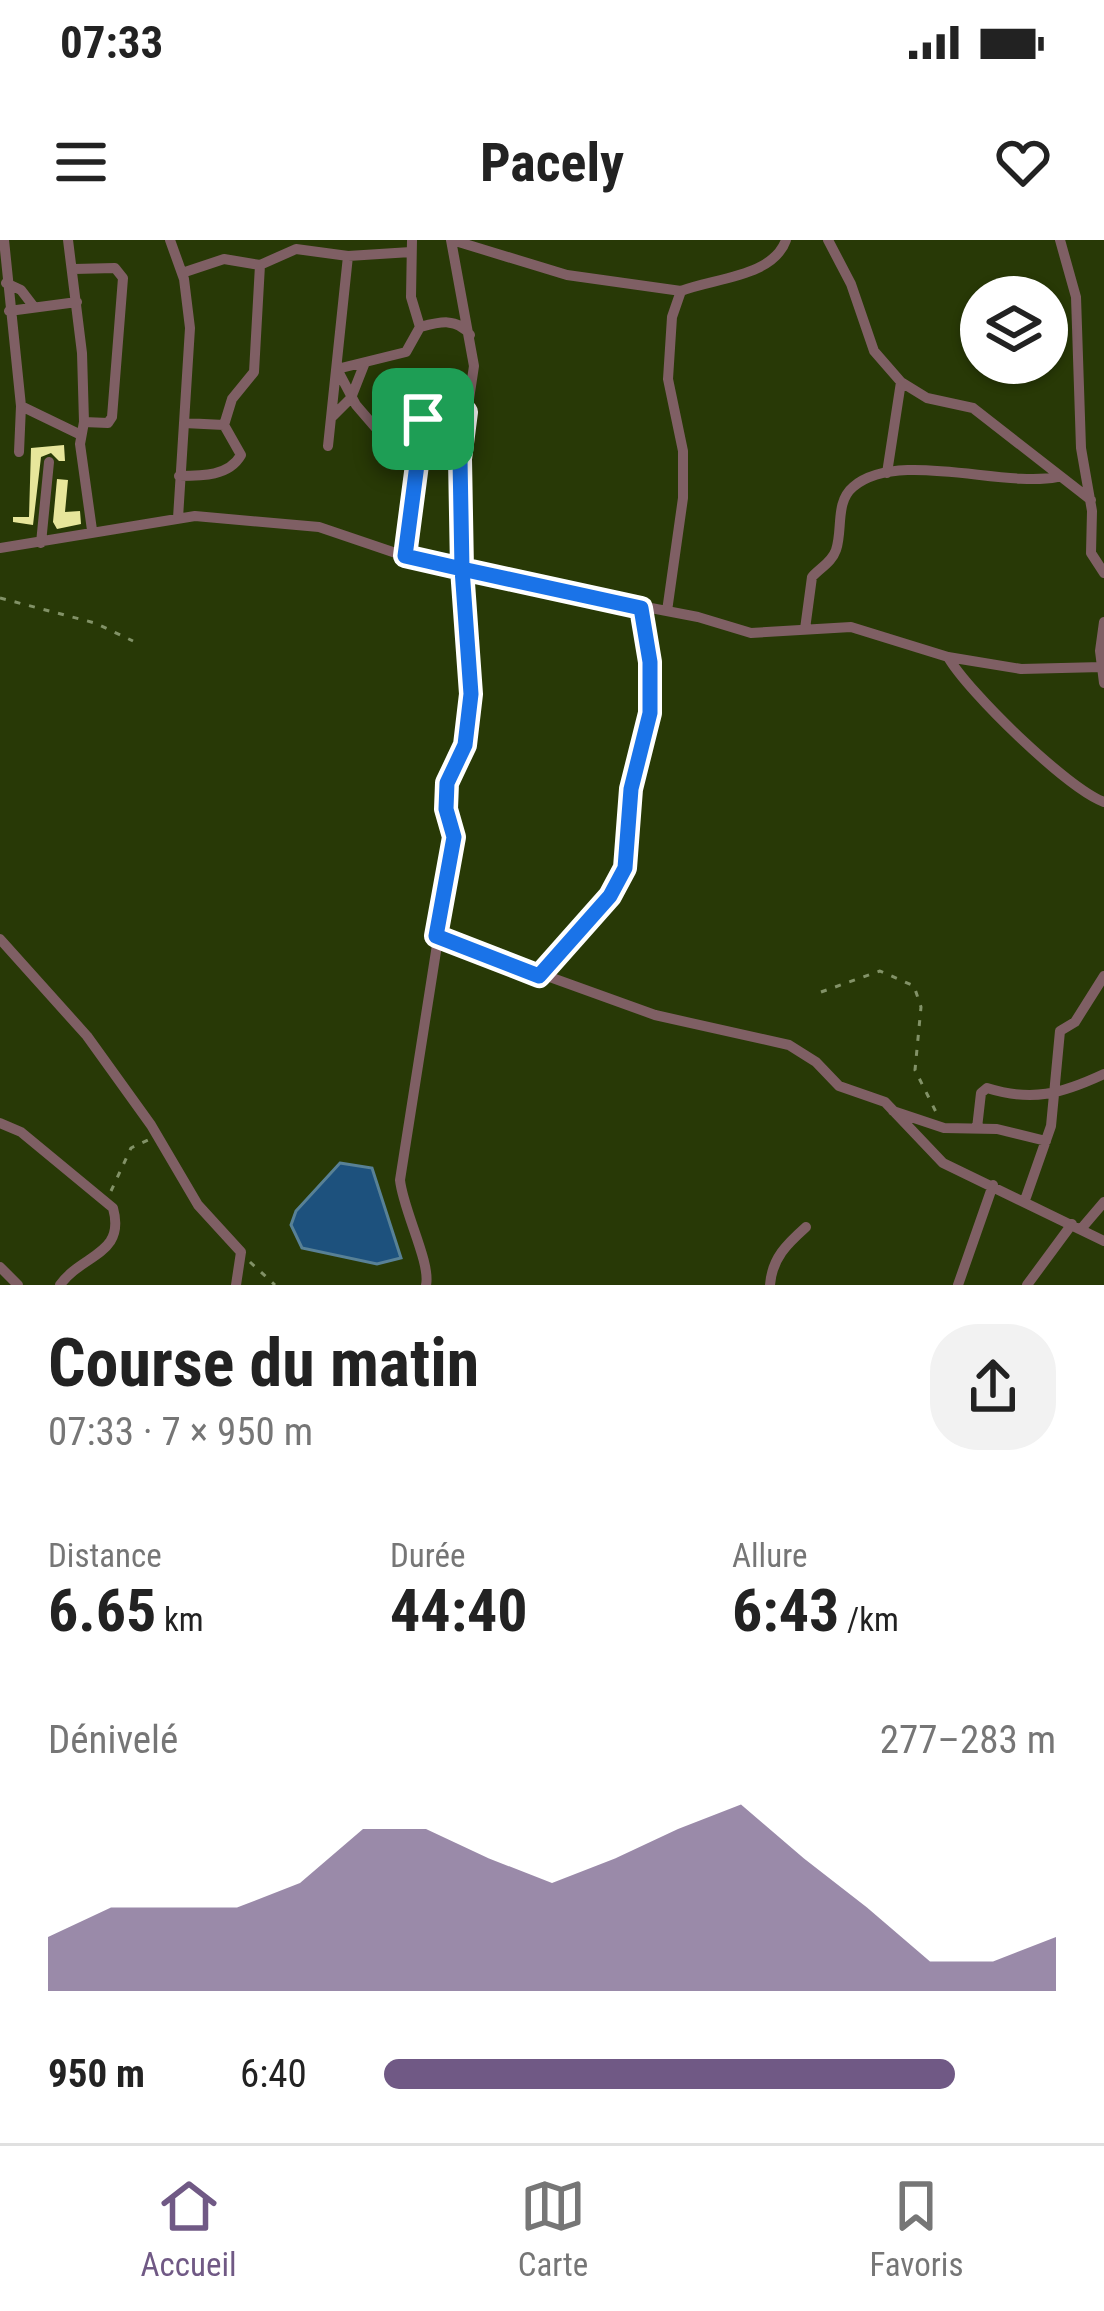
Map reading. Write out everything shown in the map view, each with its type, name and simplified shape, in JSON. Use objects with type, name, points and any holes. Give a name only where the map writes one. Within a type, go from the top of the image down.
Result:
[{"type":"street","points":[[4,240],[21,406],[19,452]]},
{"type":"street","points":[[68,240],[77,302],[92,530]]},
{"type":"street","points":[[426,1285],[429,1275],[410,1228],[400,1180],[454,837],[446,809],[447,783],[465,745],[470,712],[460,459],[461,412],[474,366],[452,240],[567,275],[681,291],[764,266],[777,258],[786,240]]},
{"type":"street","points":[[828,240],[851,284],[874,351],[901,382],[927,398],[973,408],[1090,500]]},
{"type":"street","points":[[1060,240],[1076,297],[1081,448],[1090,500],[1091,553],[1104,573]]},
{"type":"street","points":[[172,246],[202,265]]},
{"type":"street","points":[[172,246],[182,273],[190,328],[178,518]]},
{"type":"street","points":[[182,273],[224,259],[260,265],[296,249],[348,256],[411,246],[411,297],[420,327],[406,352],[337,369]]},
{"type":"street","points":[[328,446],[348,256]]},
{"type":"street","points":[[224,425],[232,400],[254,372],[260,265]]},
{"type":"street","points":[[21,406],[83,428],[112,417],[123,278],[115,268],[74,269]]},
{"type":"street","points":[[6,283],[21,290],[34,307]]},
{"type":"street","points":[[667,611],[682,497],[682,451],[668,379],[673,317],[681,291]]},
{"type":"street","points":[[9,311],[77,302]]},
{"type":"street","points":[[420,327],[446,322],[464,327],[470,335]]},
{"type":"street","points":[[331,418],[351,398],[364,364]]},
{"type":"street","points":[[337,369],[351,398],[381,434],[461,412]]},
{"type":"street","points":[[887,473],[901,382]]},
{"type":"street","points":[[424,442],[461,412]]},
{"type":"street","points":[[405,556],[424,442],[423,419]]},
{"type":"street","points":[[179,476],[203,476],[235,466],[240,446],[224,425],[184,423]]},
{"type":"street","points":[[41,544],[49,462]]},
{"type":"street","points":[[806,628],[812,577],[837,548],[845,496],[865,480],[887,473],[957,471],[1033,481],[1057,476]]},
{"type":"street","points":[[0,548],[178,518],[319,527],[405,556],[752,633],[851,627],[948,657],[1041,671],[1102,667]]},
{"type":"street","points":[[539,976],[610,896],[625,868],[631,789],[650,713],[650,662],[641,608]]},
{"type":"street","points":[[1104,622],[1104,683]]},
{"type":"street","points":[[948,657],[966,684],[1072,785],[1104,802]]},
{"type":"street","points":[[436,936],[655,1015],[789,1045],[816,1062],[832,1082],[885,1102],[943,1163],[1104,1241]]},
{"type":"street","points":[[0,939],[87,1036],[157,1136],[198,1205],[241,1252],[236,1285]]},
{"type":"street","points":[[1025,1200],[1046,1141],[1056,1092],[1060,1031],[1075,1022],[1104,976]]},
{"type":"street","points":[[977,1128],[981,1093],[987,1088],[1016,1097],[1056,1092],[1104,1074]]},
{"type":"street","points":[[893,1111],[944,1128],[977,1128],[1046,1141]]},
{"type":"street","points":[[0,1123],[21,1132],[113,1208],[118,1227],[112,1242],[60,1285]]},
{"type":"street","points":[[958,1285],[993,1185]]},
{"type":"street","points":[[1027,1285],[1076,1226],[1104,1202]]},
{"type":"street","points":[[770,1285],[771,1270],[782,1249],[806,1227]]},
{"type":"street","points":[[0,1267],[17,1285]]},
{"type":"path","points":[[0,598],[95,623],[134,640]]},
{"type":"path","points":[[821,992],[880,971],[914,986],[921,1007],[915,1070],[944,1128]]},
{"type":"path","points":[[106,1201],[131,1148],[157,1136]]},
{"type":"path","points":[[241,1252],[275,1285]]},
{"type":"water","points":[[340,1163],[372,1168],[401,1258],[377,1264],[302,1248],[291,1225],[296,1211]]},
{"type":"building","points":[[64,445],[65,461],[51,453],[41,457],[33,525],[13,522],[13,517],[29,517],[31,448]]},
{"type":"building","points":[[57,479],[68,480],[65,512],[80,511],[81,524],[57,529],[53,522]]},
{"type":"route","points":[[423,419],[424,442],[405,556],[462,569],[470,645],[468,730],[445,795],[454,837],[436,936],[539,976],[610,896],[625,868],[631,789],[650,713],[650,662],[641,608],[462,569],[460,459],[466,412],[423,419]]}]
